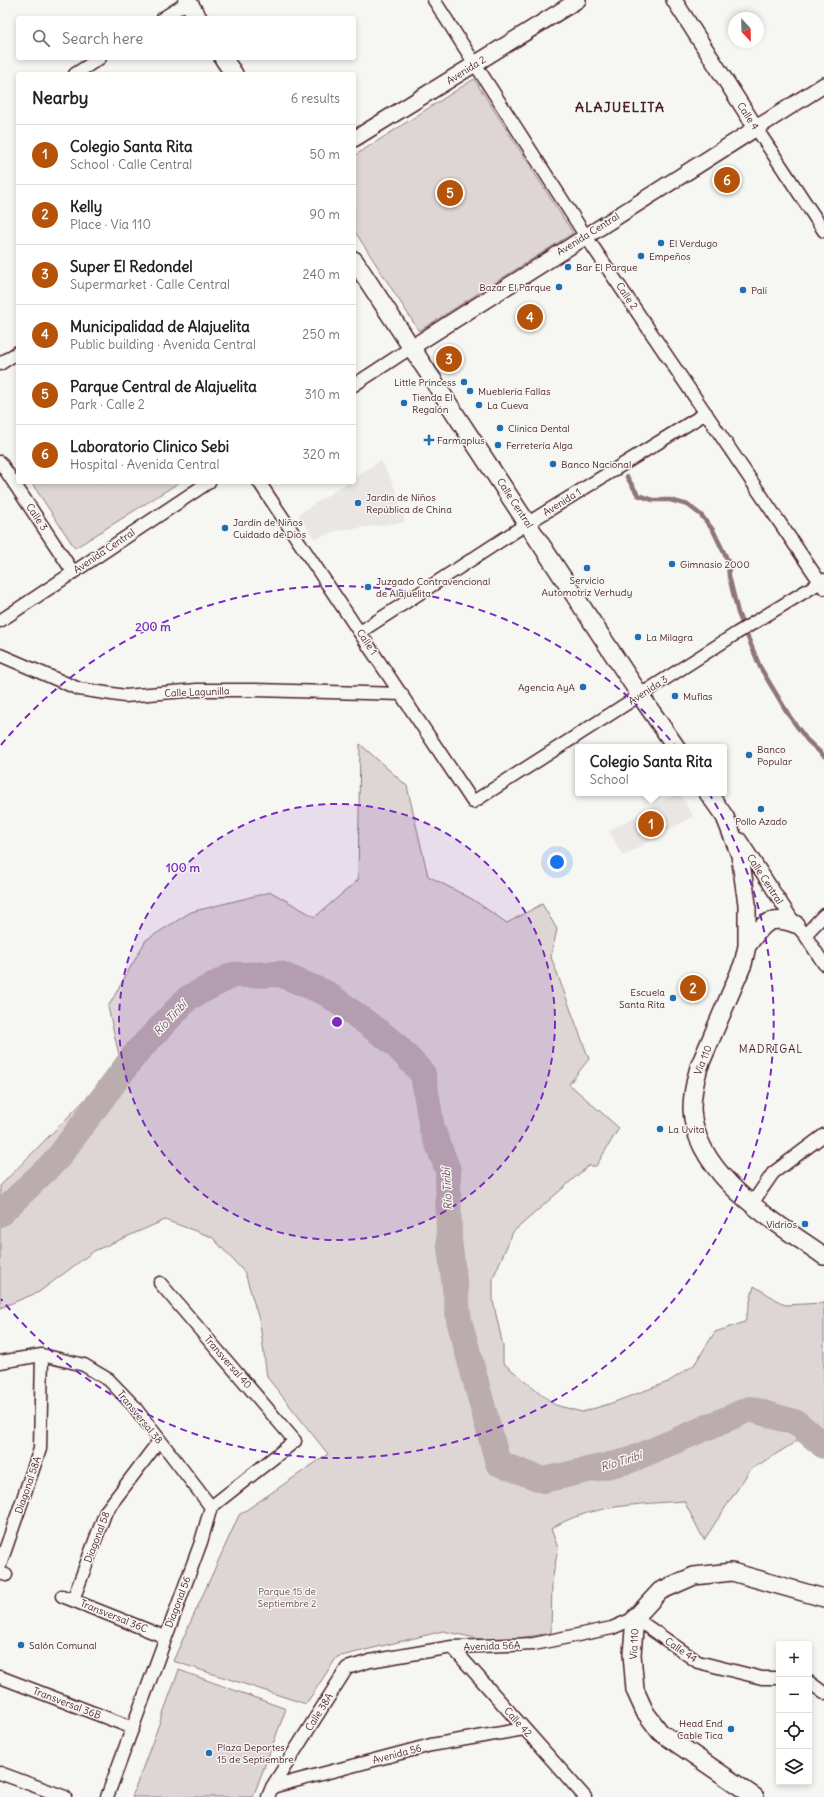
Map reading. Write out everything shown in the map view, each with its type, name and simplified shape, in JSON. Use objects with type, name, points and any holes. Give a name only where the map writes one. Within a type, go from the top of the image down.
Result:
[{"type":"main road","points":[[189,1],[197,16]]},
{"type":"main road","points":[[224,60],[233,72]]},
{"type":"main road","name":"Calle Central","points":[[356,263],[640,695],[674,744]]},
{"type":"main road","name":"Calle Central","points":[[710,796],[725,818]]},
{"type":"main road","name":"Vía 110","points":[[725,818],[734,838],[744,872],[748,904],[747,946],[743,964],[699,1067],[693,1096],[692,1110],[698,1135],[710,1158],[731,1186],[751,1205],[824,1256]]},
{"type":"main road","points":[[747,946],[760,928],[774,920],[782,919],[800,929]]},
{"type":"main road","name":"Vía 110","points":[[755,1797],[660,1732],[645,1712],[635,1690],[632,1654],[635,1618],[660,1591],[694,1576],[732,1572],[824,1598]]},
{"type":"street","name":"Calle 2","points":[[434,0],[585,235],[823,584]]},
{"type":"street","name":"Avenida 2","points":[[356,138],[578,0]]},
{"type":"street","name":"Calle 4","points":[[674,0],[824,231]]},
{"type":"street","points":[[166,16],[189,1]]},
{"type":"street","points":[[78,72],[97,60]]},
{"type":"street","name":"Avenida Central","points":[[356,384],[585,235],[824,85]]},
{"type":"street","points":[[0,364],[16,353]]},
{"type":"street","name":"Avenida 1","points":[[360,632],[528,523],[706,413]]},
{"type":"street","name":"Calle 3","points":[[0,462],[73,572]]},
{"type":"street","name":"Avenida Central","points":[[0,621],[206,484]]},
{"type":"street","name":"Calle 1","points":[[260,484],[473,802]]},
{"type":"street","name":"Avenida 3","points":[[473,802],[737,633],[823,584]]},
{"type":"street","name":"Calle Lagunilla","points":[[0,655],[79,689],[125,696],[204,690],[402,694]]},
{"type":"street","name":"Calle Central","points":[[725,818],[824,964]]},
{"type":"street","points":[[800,929],[824,915]]},
{"type":"street","points":[[751,1205],[773,1173],[824,1135]]},
{"type":"street","name":"Transversal 40","points":[[160,1283],[295,1441],[211,1507]]},
{"type":"street","name":"Transversal 38","points":[[0,1362],[42,1355],[84,1365],[109,1380],[132,1405],[211,1507]]},
{"type":"street","name":"Diagonal 58A","points":[[2,1571],[40,1450],[42,1355]]},
{"type":"street","name":"Diagonal 58","points":[[68,1598],[106,1511],[159,1441]]},
{"type":"street","name":"Diagonal 56","points":[[107,1797],[201,1542],[211,1507]]},
{"type":"street","name":"Transversal 36C","points":[[68,1598],[165,1637]]},
{"type":"street","name":"Avenida 56A","points":[[347,1668],[370,1662],[452,1647],[534,1644],[612,1628],[635,1618]]},
{"type":"street","name":"Calle 44","points":[[635,1618],[698,1662],[762,1678],[776,1678]]},
{"type":"street","name":"Calle 42","points":[[452,1647],[586,1797]]},
{"type":"street","name":"Calle 38A","points":[[270,1792],[347,1668]]},
{"type":"street","name":"Transversal 36B","points":[[0,1677],[133,1728]]},
{"type":"street","points":[[812,1684],[824,1693]]},
{"type":"street","name":"Avenida 56","points":[[270,1792],[431,1745],[524,1729]]},
{"type":"street","points":[[0,1773],[65,1797]]},
{"type":"shaded area","name":"Jardín de Niños República de China","points":[[381,460],[396,491],[405,522],[335,531],[315,539],[298,515],[345,484],[356,484],[356,477]]},
{"type":"shaded area","points":[[672,796],[681,796],[693,816],[623,856],[609,831]]},
{"type":"green space","points":[[474,79],[573,233],[419,331],[356,233],[356,155]]},
{"type":"green space","points":[[32,484],[177,484],[75,548]]},
{"type":"green space","name":"Parque 15 de Septiembre 2","points":[[360,744],[407,786],[428,876],[472,899],[507,923],[542,904],[557,929],[551,957],[589,1059],[569,1084],[619,1128],[596,1166],[588,1166],[513,1232],[493,1278],[493,1301],[503,1346],[503,1363],[555,1405],[582,1412],[609,1404],[668,1382],[694,1365],[715,1332],[745,1322],[754,1286],[785,1305],[824,1303],[824,1456],[802,1438],[750,1470],[704,1540],[684,1501],[615,1507],[598,1510],[565,1521],[551,1529],[558,1548],[552,1582],[551,1633],[494,1642],[443,1631],[337,1657],[306,1704],[173,1661],[239,1515],[328,1454],[267,1377],[260,1323],[245,1273],[212,1237],[165,1220],[94,1251],[39,1292],[0,1308],[0,1186],[121,1063],[108,1007],[146,940],[191,912],[271,892],[315,917],[358,880]]},
{"type":"green space","name":"Plaza Deportes 15 de Septiembre","points":[[179,1670],[286,1709],[253,1797],[132,1797]]},
{"type":"waterway","points":[[627,477],[638,495],[653,500],[670,500],[688,505],[701,515],[713,530],[728,561],[729,576],[738,613],[760,667],[790,717],[807,740],[824,756]]},
{"type":"waterway","name":"Río Tiribí","points":[[0,1214],[57,1159],[136,1053],[188,998],[233,975],[280,974],[326,993],[394,1043],[423,1074],[432,1129],[448,1170],[449,1240],[459,1320],[498,1463],[543,1480],[628,1461],[750,1409],[797,1423],[824,1446]]},
{"type":"place","name":"Laboratorio Clinico Sebi","points":[[727,180]]},
{"type":"place","name":"Parque Central de Alajuelita","points":[[450,193]]},
{"type":"place","name":"El Verdugo","points":[[661,243]]},
{"type":"place","name":"Empeños","points":[[641,256]]},
{"type":"place","name":"Bar El Parque","points":[[568,267]]},
{"type":"place","name":"Bazar El Parque","points":[[559,287]]},
{"type":"place","name":"Palí","points":[[743,290]]},
{"type":"place","name":"Municipalidad de Alajuelita","points":[[530,317]]},
{"type":"place","name":"Super El Redondel","points":[[449,359]]},
{"type":"place","name":"Little Princess","points":[[464,382]]},
{"type":"place","name":"Mueblería Fallas","points":[[470,391]]},
{"type":"place","name":"Tienda El Regalón","points":[[404,403]]},
{"type":"place","name":"La Cueva","points":[[479,405]]},
{"type":"place","name":"Clínica Dental","points":[[500,428]]},
{"type":"place","name":"Farmaplus","points":[[429,440]]},
{"type":"place","name":"Ferretería Alga","points":[[498,445]]},
{"type":"place","name":"Banco Nacional","points":[[553,464]]},
{"type":"place","name":"Jardín de Niños República de China","points":[[358,503]]},
{"type":"place","name":"Jardín de Niños Cuidado de Dios","points":[[225,528]]},
{"type":"place","name":"Gimnasio 2000","points":[[672,564]]},
{"type":"place","name":"Servicio Automotriz Verhudy","points":[[587,568]]},
{"type":"place","name":"Juzgado Contravencional de Alajuelita","points":[[368,587]]},
{"type":"place","name":"La Milagra","points":[[638,637]]},
{"type":"place","name":"Agencia AyA","points":[[583,687]]},
{"type":"place","name":"Muflas","points":[[675,696]]},
{"type":"place","name":"Banco Popular","points":[[749,755]]},
{"type":"place","name":"Pollo Azado","points":[[761,809]]},
{"type":"place","name":"Colegio Santa Rita","points":[[651,824]]},
{"type":"place","name":"Kelly","points":[[693,988]]},
{"type":"place","name":"Escuela Santa Rita","points":[[673,998]]},
{"type":"place","name":"La Uvita","points":[[660,1129]]},
{"type":"place","name":"Vidrios","points":[[805,1224]]},
{"type":"place","name":"Salón Comunal","points":[[21,1645]]},
{"type":"place","name":"Head End Cable Tica","points":[[731,1729]]},
{"type":"place","name":"Plaza Deportes 15 de Septiembre","points":[[209,1753]]},
{"type":"district","name":"ALAJUELITA","points":[[620,107]]},
{"type":"district","name":"MADRIGAL","points":[[771,1049]]}]
